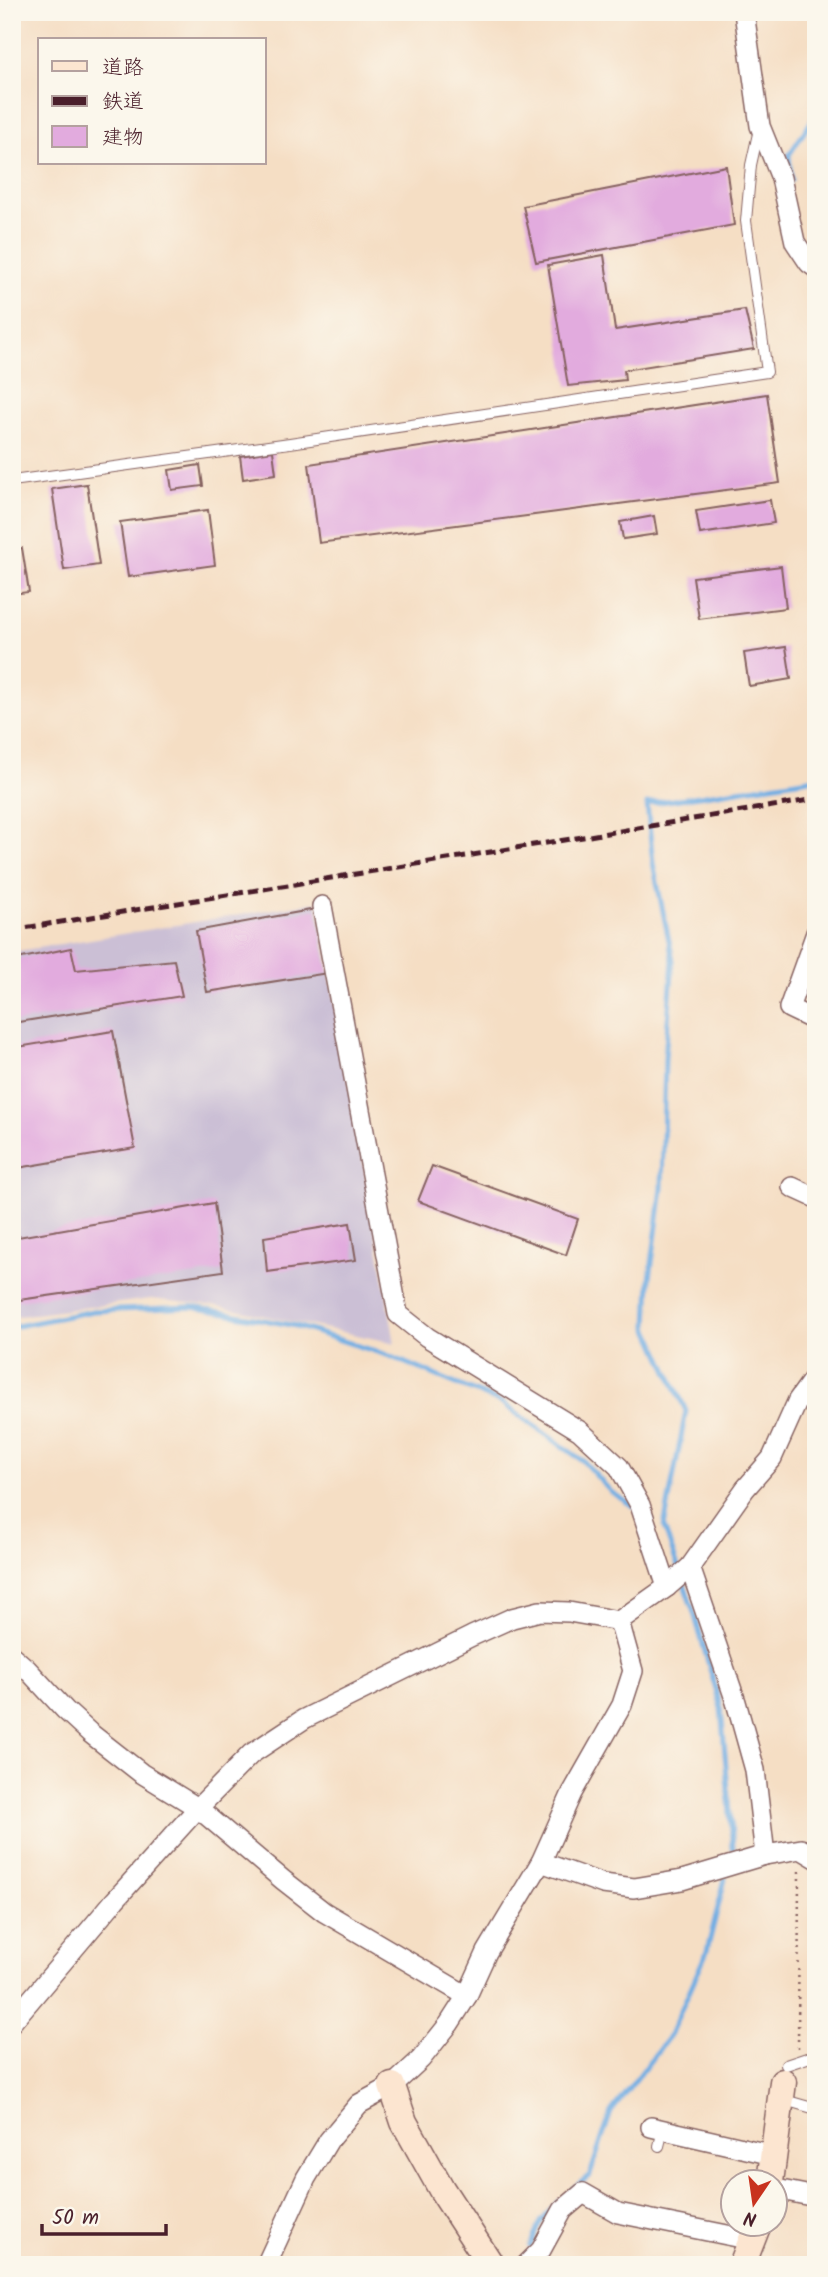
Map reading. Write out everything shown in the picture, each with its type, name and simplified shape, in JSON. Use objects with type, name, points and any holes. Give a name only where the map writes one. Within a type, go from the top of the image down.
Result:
[{"type":"street","points":[[744,12],[760,126],[781,178],[795,243],[809,263],[816,268]]},
{"type":"street","points":[[323,906],[398,1314],[427,1337],[580,1431],[619,1467],[640,1505],[667,1587]]},
{"type":"street","points":[[816,933],[789,1008],[816,1021]]},
{"type":"street","points":[[792,1187],[816,1198]]},
{"type":"street","points":[[12,2022],[115,1900],[251,1754],[304,1719],[512,1618],[540,1611],[569,1612],[619,1620],[667,1587],[690,1567],[746,1489],[772,1458],[798,1400],[816,1375]]},
{"type":"street","points":[[690,1567],[736,1702],[755,1769],[765,1855]]},
{"type":"street","points":[[266,2265],[306,2178],[329,2140],[359,2104],[392,2086],[421,2059],[449,2024],[467,1996],[487,1952],[541,1862],[572,1793],[622,1705],[633,1671],[619,1620]]},
{"type":"street","points":[[12,1656],[90,1733],[141,1773],[198,1808],[324,1912],[467,1996]]},
{"type":"street","points":[[541,1862],[603,1884],[634,1888],[682,1880],[765,1855],[808,1853]]},
{"type":"street","points":[[772,2168],[788,2077]]},
{"type":"street","points":[[392,2086],[404,2122],[442,2190],[491,2265]]},
{"type":"street","points":[[658,2134],[774,2155]]},
{"type":"street","points":[[790,2192],[816,2197]]},
{"type":"street","points":[[526,2265],[541,2250],[563,2210],[583,2193],[618,2213],[720,2227]]},
{"type":"street","points":[[742,2265],[753,2238]]},
{"type":"lane","points":[[12,481],[290,443],[766,372],[746,221],[751,165],[760,126]]},
{"type":"lane","points":[[816,2055],[788,2077],[816,2109]]},
{"type":"path","points":[[788,2077],[798,2051],[797,1896],[808,1853]]},
{"type":"shaded area","points":[[317,902],[395,1343],[217,1306],[151,1299],[12,1317],[12,952]]},
{"type":"building","points":[[726,166],[734,225],[536,262],[523,206]]},
{"type":"building","points":[[604,255],[615,330],[745,310],[754,349],[624,370],[625,380],[568,386],[548,265]]},
{"type":"building","points":[[767,394],[780,483],[319,543],[309,464]]},
{"type":"building","points":[[273,451],[276,474],[243,479],[240,456]]},
{"type":"building","points":[[200,465],[203,486],[172,490],[169,470]]},
{"type":"building","points":[[87,484],[99,565],[64,570],[52,489]]},
{"type":"building","points":[[770,500],[774,523],[700,534],[696,511]]},
{"type":"building","points":[[208,510],[215,565],[128,577],[120,522]]},
{"type":"building","points":[[654,516],[657,534],[623,539],[620,522]]},
{"type":"building","points":[[22,548],[29,592],[12,594],[12,549]]},
{"type":"building","points":[[781,566],[786,608],[699,619],[693,577]]},
{"type":"building","points":[[786,647],[791,679],[749,686],[744,653]]},
{"type":"building","points":[[316,909],[328,973],[207,992],[196,931]]},
{"type":"building","points":[[71,948],[76,970],[174,960],[182,996],[12,1023],[12,960]]},
{"type":"building","points":[[113,1031],[135,1148],[12,1169],[12,1048]]},
{"type":"building","points":[[432,1166],[578,1219],[566,1255],[418,1201]]},
{"type":"building","points":[[214,1203],[223,1271],[12,1301],[12,1238]]},
{"type":"building","points":[[350,1223],[356,1260],[267,1272],[264,1237]]},
{"type":"waterway","points":[[791,180],[789,155],[816,114]]},
{"type":"waterway","points":[[733,1848],[721,1708],[694,1613],[664,1527],[686,1411],[648,1327],[650,1278],[662,1188],[665,1058],[673,960],[653,863],[647,804],[816,778]]},
{"type":"waterway","points":[[12,1327],[93,1311],[193,1307],[296,1326],[387,1355],[502,1403],[583,1461],[611,1492],[633,1506]]},
{"type":"waterway","points":[[573,2189],[590,2175],[611,2112],[670,2035],[707,1951],[725,1879]]},
{"type":"waterway","points":[[530,2246],[541,2222],[558,2202]]},
{"type":"railway","points":[[12,930],[816,799]]}]
